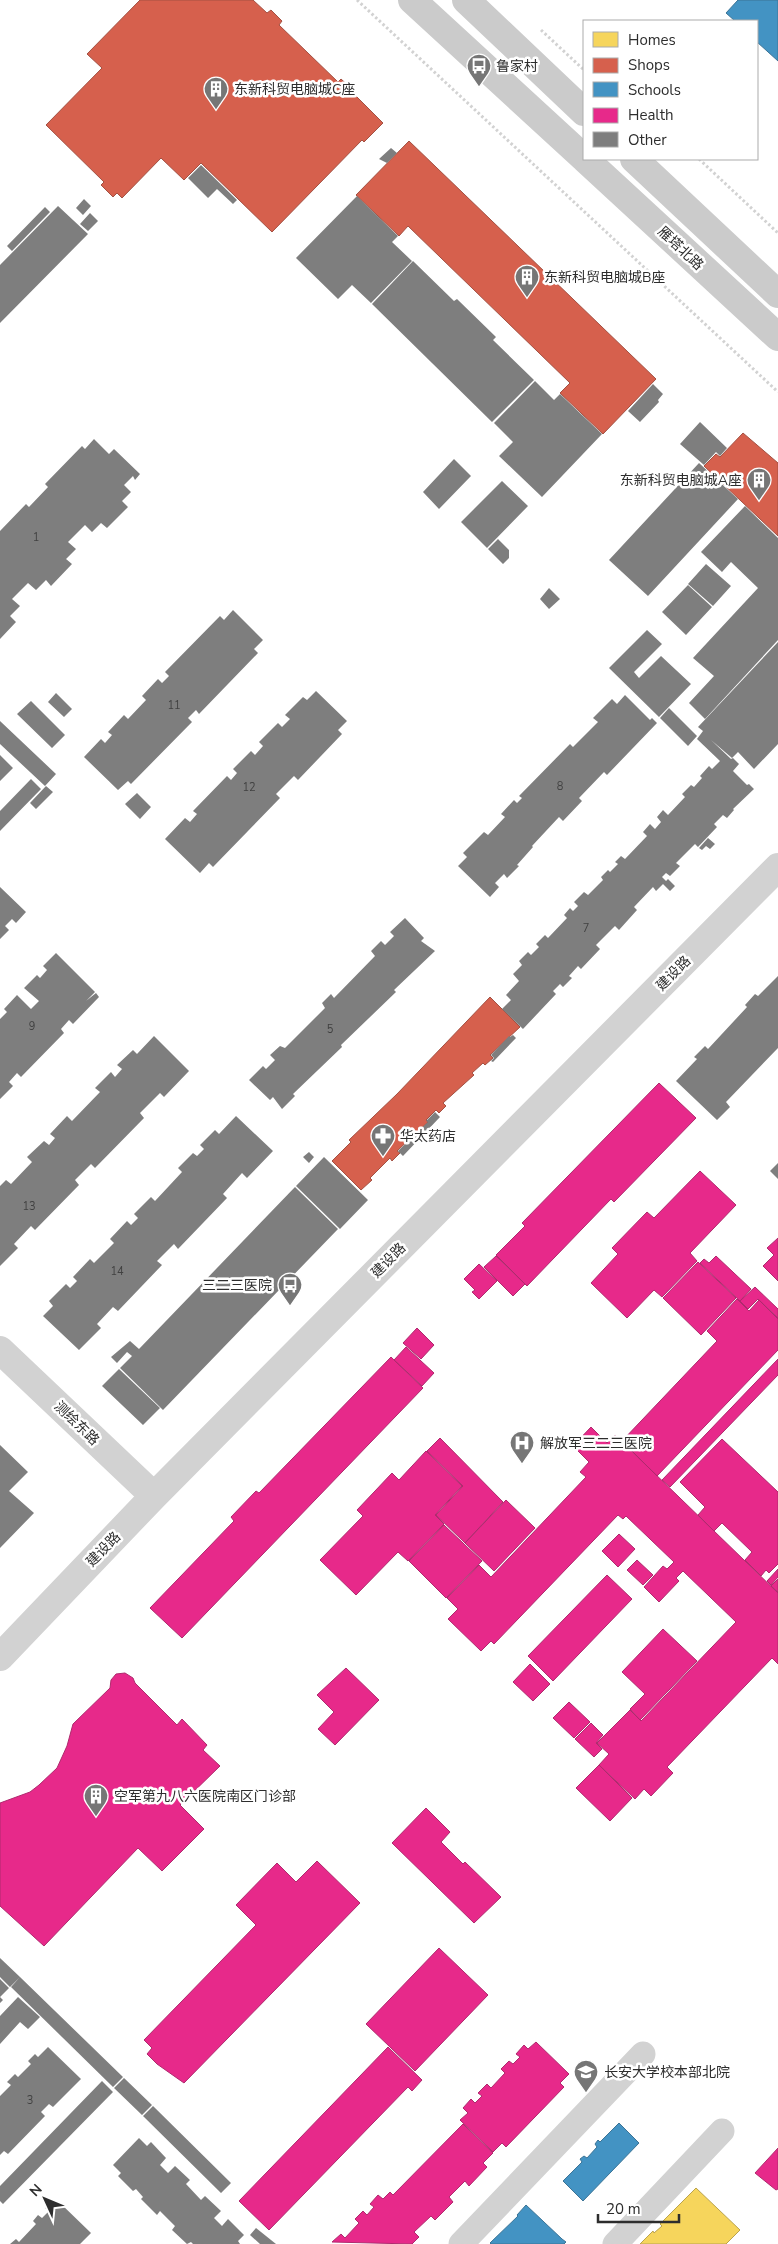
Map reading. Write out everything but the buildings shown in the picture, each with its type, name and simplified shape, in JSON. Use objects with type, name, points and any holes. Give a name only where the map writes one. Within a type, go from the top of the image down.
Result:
[{"type":"main road","name":"雁塔北路","points":[[412,0],[583,158]]},
{"type":"main road","points":[[478,4],[583,111]]},
{"type":"main road","name":"雁塔北路","points":[[585,160],[778,337]]},
{"type":"main road","points":[[635,160],[778,294]]},
{"type":"street","points":[[737,256],[778,273]]},
{"type":"street","name":"建设路","points":[[0,1657],[154,1496],[778,867]]},
{"type":"street","name":"测绘东路","points":[[0,1350],[154,1496]]},
{"type":"street","points":[[461,2244],[642,2054]]},
{"type":"street","points":[[615,2244],[722,2131]]},
{"type":"path","points":[[357,0],[778,392]]},
{"type":"path","points":[[536,25],[583,69]]},
{"type":"path","points":[[700,160],[778,233]]},
{"type":"place","name":"鲁家村","points":[[479,87]]},
{"type":"place","name":"东新科贸电脑城C座","points":[[216,110]]},
{"type":"place","name":"东新科贸电脑城B座","points":[[527,298]]},
{"type":"place","name":"东新科贸电脑城A座","points":[[759,501]]},
{"type":"place","name":"华太药店","points":[[383,1157]]},
{"type":"place","name":"三二三医院","points":[[290,1306]]},
{"type":"place","name":"解放军三二三医院","points":[[522,1464]]},
{"type":"place","name":"空军第九八六医院南区门诊部","points":[[96,1817]]},
{"type":"place","name":"长安大学校本部北院","points":[[586,2093]]}]
